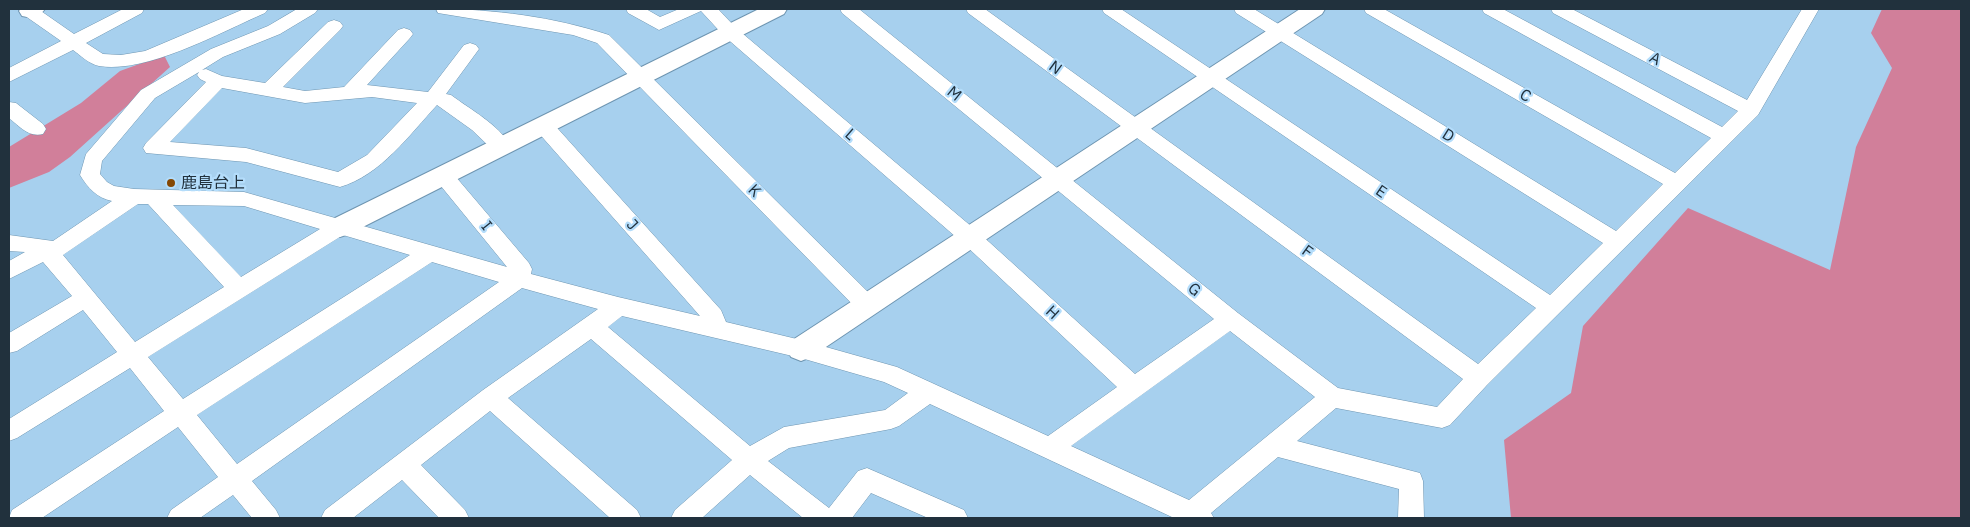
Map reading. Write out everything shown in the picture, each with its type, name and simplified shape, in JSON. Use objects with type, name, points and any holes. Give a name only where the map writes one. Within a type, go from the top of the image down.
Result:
[{"type":"street","points":[[30,9],[73,43],[99,60],[131,61],[149,56],[259,9]]},
{"type":"street","points":[[9,76],[136,9]]},
{"type":"street","points":[[309,9],[274,30],[217,53],[148,94],[93,159],[90,175],[100,187],[110,193],[144,197],[244,199],[618,306],[801,349],[888,374],[1192,517],[1332,397],[1442,418],[1479,378],[1616,241],[1751,110],[1810,9]]},
{"type":"street","name":"K","points":[[444,9],[575,30],[603,38],[868,306]]},
{"type":"street","points":[[634,9],[659,24],[694,9]]},
{"type":"street","name":"L","points":[[708,9],[730,32],[971,238]]},
{"type":"street","points":[[9,431],[340,227],[776,9]]},
{"type":"street","name":"M","points":[[848,9],[1059,178]]},
{"type":"street","name":"N","points":[[974,9],[1136,127]]},
{"type":"street","name":"E","points":[[1110,9],[1550,307]]},
{"type":"street","name":"D","points":[[1242,9],[1616,241]]},
{"type":"street","points":[[801,349],[1314,9]]},
{"type":"street","name":"C","points":[[1372,9],[1677,183]]},
{"type":"street","points":[[1490,9],[1724,136]]},
{"type":"street","name":"A","points":[[1559,9],[1751,110]]},
{"type":"street","points":[[269,90],[334,26]]},
{"type":"street","points":[[349,93],[404,34]]},
{"type":"street","points":[[218,81],[153,148],[246,155],[340,180],[374,160],[432,99],[470,49]]},
{"type":"street","points":[[190,68],[218,81],[305,97],[372,91],[444,100],[479,125],[501,146]]},
{"type":"street","points":[[9,108],[36,129]]},
{"type":"street","name":"J","points":[[543,125],[713,316],[716,328]]},
{"type":"street","name":"F","points":[[1136,127],[1479,378]]},
{"type":"street","name":"I","points":[[444,175],[521,269],[519,279]]},
{"type":"street","name":"G","points":[[1059,178],[1230,319],[1332,397]]},
{"type":"street","points":[[9,243],[16,242],[46,250],[57,249],[144,197]]},
{"type":"street","points":[[144,197],[239,289]]},
{"type":"street","name":"H","points":[[971,238],[1134,388]]},
{"type":"street","points":[[9,271],[46,250]]},
{"type":"street","points":[[46,250],[267,518]]},
{"type":"street","points":[[21,518],[180,413],[430,253]]},
{"type":"street","points":[[180,518],[519,279]]},
{"type":"street","points":[[9,344],[86,298]]},
{"type":"street","points":[[334,518],[491,397],[592,327],[618,306]]},
{"type":"street","points":[[1048,449],[1230,319]]},
{"type":"street","points":[[592,327],[749,460],[822,518]]},
{"type":"street","points":[[684,518],[749,460],[784,438],[891,419],[926,392]]},
{"type":"street","points":[[491,397],[628,518]]},
{"type":"street","points":[[1276,446],[1411,481],[1411,518]]},
{"type":"street","points":[[404,465],[456,518]]},
{"type":"street","points":[[837,518],[867,479],[955,518]]},
{"type":"shaded area","points":[[1882,9],[1961,9],[1961,518],[1511,518],[1504,440],[1571,393],[1583,326],[1688,208],[1830,270],[1856,147],[1892,68],[1871,33]]},
{"type":"shaded area","points":[[164,55],[170,67],[70,157],[49,172],[9,188],[9,147],[81,103],[120,71]]},
{"type":"place","name":"鹿島台上","points":[[171,183]]}]
